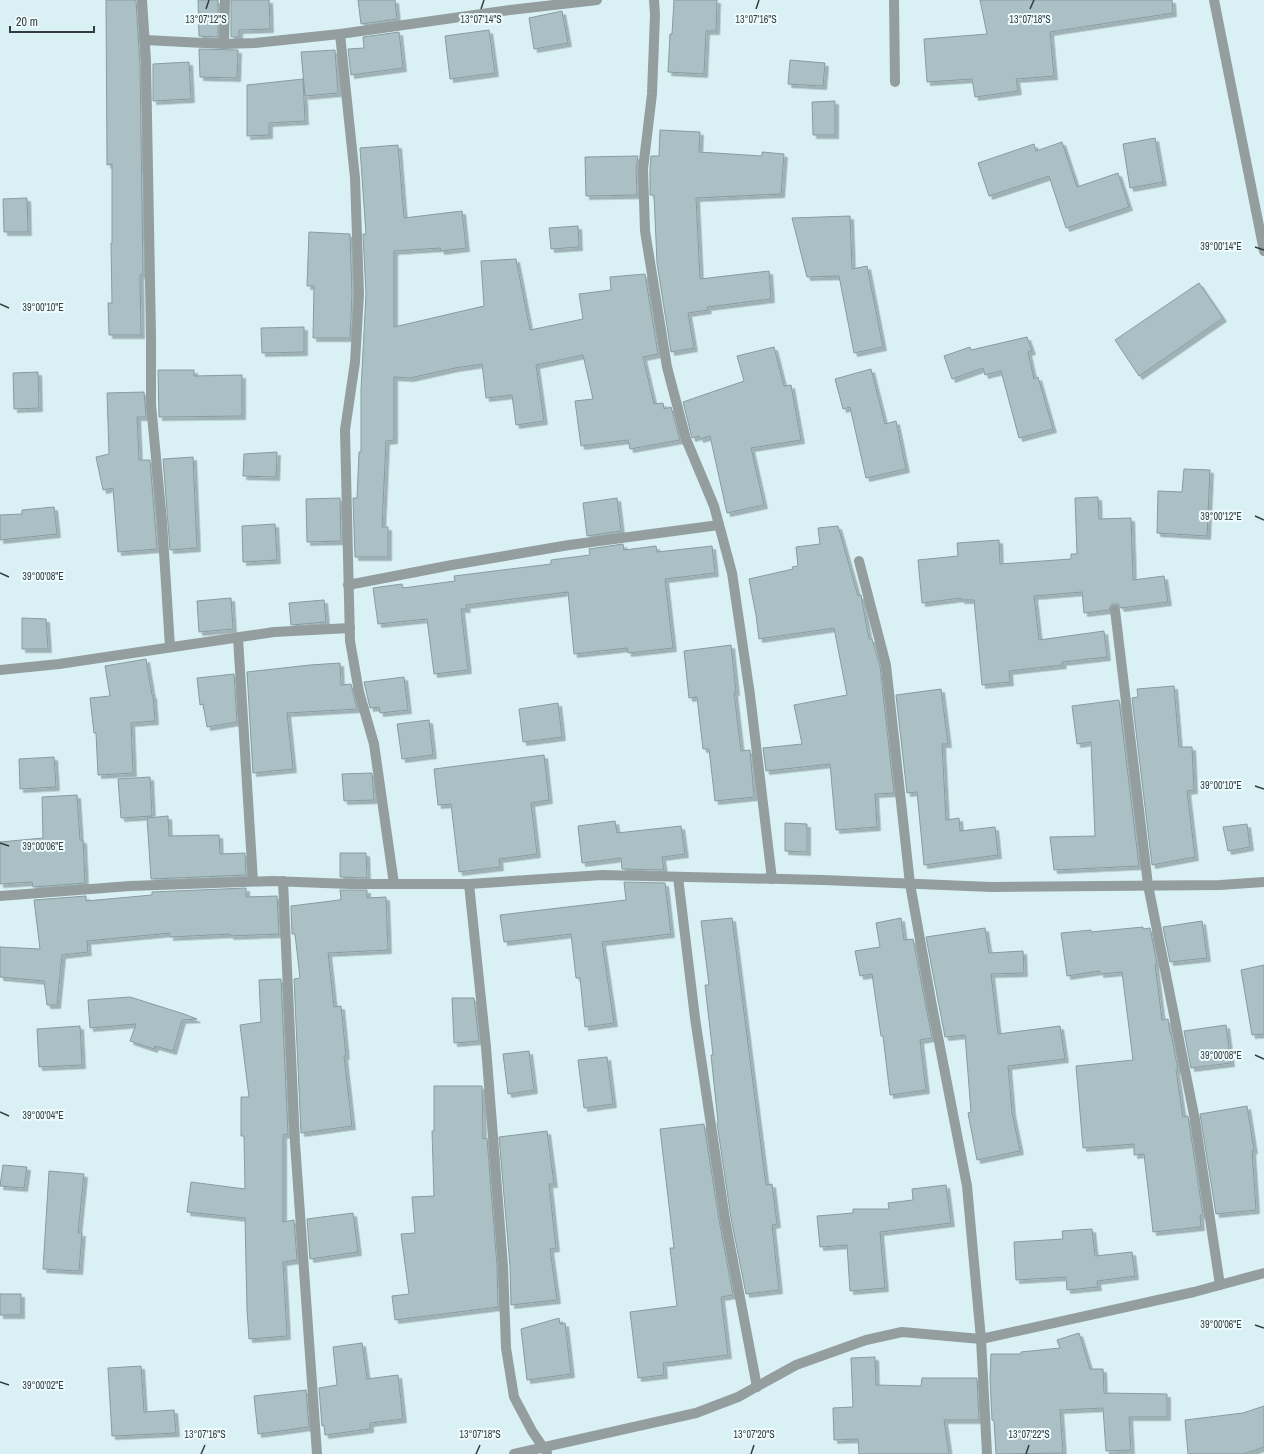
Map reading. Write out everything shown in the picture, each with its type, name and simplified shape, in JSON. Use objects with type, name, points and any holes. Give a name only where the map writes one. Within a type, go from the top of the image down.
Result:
[{"type":"street","points":[[142,0],[145,40],[151,328],[151,405],[162,521],[170,647]]},
{"type":"street","points":[[224,44],[225,0]]},
{"type":"street","points":[[145,40],[224,44],[255,43],[340,34],[510,10],[597,0]]},
{"type":"street","points":[[654,0],[655,15],[652,94],[643,169],[645,231],[669,374],[686,439],[714,506],[732,573],[751,703],[772,879]]},
{"type":"street","points":[[894,0],[895,82]]},
{"type":"street","points":[[1214,0],[1264,251]]},
{"type":"street","points":[[340,34],[355,178],[359,294],[355,362],[346,430],[350,641],[359,692],[374,744],[394,884]]},
{"type":"street","points":[[348,585],[569,545],[720,525]]},
{"type":"street","points":[[859,561],[886,665],[910,884],[967,1186],[981,1338],[988,1454]]},
{"type":"street","points":[[1115,610],[1148,885],[1195,1120],[1220,1285]]},
{"type":"street","points":[[0,670],[59,664],[274,632],[350,628]]},
{"type":"street","points":[[238,638],[254,881]]},
{"type":"street","points":[[0,896],[130,886],[254,881],[350,884],[469,884],[602,875],[772,879],[991,888],[1220,885],[1264,882]]},
{"type":"street","points":[[678,877],[695,1018],[725,1219],[757,1387]]},
{"type":"street","points":[[283,881],[295,1143],[317,1454]]},
{"type":"street","points":[[469,884],[486,1047],[503,1266],[506,1348],[514,1397],[532,1431],[546,1451]]},
{"type":"street","points":[[514,1454],[546,1451],[696,1413],[738,1397],[796,1366],[866,1340],[902,1332],[981,1338],[1194,1292],[1264,1273]]},
{"type":"building","points":[[106,0],[136,0],[140,65],[143,275],[140,275],[141,335],[109,335],[108,303],[112,303],[112,164],[107,165]]},
{"type":"building","points":[[198,0],[218,0],[218,37],[199,36]]},
{"type":"building","points":[[231,0],[269,0],[270,29],[239,30],[239,37],[231,37]]},
{"type":"building","points":[[358,0],[395,0],[397,19],[361,24]]},
{"type":"building","points":[[674,0],[717,0],[716,31],[706,31],[704,74],[668,72]]},
{"type":"building","points":[[980,0],[1172,0],[1173,13],[1050,32],[1054,76],[1016,79],[1018,91],[975,97],[972,79],[927,82],[924,39],[987,34]]},
{"type":"building","points":[[562,11],[568,43],[534,49],[529,18]]},
{"type":"building","points":[[489,30],[495,73],[450,79],[445,36]]},
{"type":"building","points":[[399,32],[403,68],[351,75],[348,49],[364,48],[363,37]]},
{"type":"building","points":[[199,49],[238,50],[237,78],[200,77]]},
{"type":"building","points":[[335,50],[338,93],[305,96],[301,52]]},
{"type":"building","points":[[790,60],[825,63],[823,86],[788,84]]},
{"type":"building","points":[[189,62],[191,99],[153,101],[153,64]]},
{"type":"building","points":[[303,79],[305,121],[269,123],[269,135],[247,136],[247,85]]},
{"type":"building","points":[[835,101],[835,135],[813,135],[812,102]]},
{"type":"building","points":[[660,130],[700,132],[699,152],[762,156],[762,152],[784,154],[781,194],[696,198],[700,279],[769,271],[771,299],[707,307],[708,310],[688,313],[694,348],[671,352],[657,263],[654,195],[650,195],[651,156],[659,156]]},
{"type":"building","points":[[1155,138],[1163,182],[1130,188],[1123,144]]},
{"type":"building","points":[[1062,142],[1077,187],[1118,173],[1129,207],[1066,228],[1049,176],[989,196],[978,163],[1034,144],[1036,151]]},
{"type":"building","points":[[398,145],[404,218],[462,211],[466,248],[441,251],[440,248],[394,251],[394,327],[484,306],[481,261],[516,259],[530,330],[583,319],[579,294],[611,290],[610,277],[645,274],[658,354],[643,357],[654,404],[663,403],[664,409],[671,407],[680,440],[630,449],[628,440],[581,446],[575,401],[593,399],[583,355],[536,365],[544,421],[516,425],[512,395],[486,398],[482,364],[455,368],[410,378],[394,377],[394,440],[386,441],[382,527],[388,527],[388,557],[355,557],[353,498],[357,498],[359,452],[361,452],[361,390],[366,294],[363,234],[366,234],[360,148]]},
{"type":"building","points":[[638,156],[636,169],[637,195],[586,196],[585,157]]},
{"type":"building","points":[[27,198],[28,232],[4,232],[3,199]]},
{"type":"building","points":[[850,216],[852,269],[867,266],[883,347],[854,353],[839,276],[807,277],[792,218]]},
{"type":"building","points":[[578,226],[579,247],[551,249],[549,228]]},
{"type":"building","points":[[309,232],[350,234],[352,294],[350,338],[313,338],[314,286],[307,286]]},
{"type":"building","points":[[1199,283],[1223,318],[1139,376],[1115,340]]},
{"type":"building","points":[[304,327],[304,352],[262,353],[261,328]]},
{"type":"building","points":[[1027,337],[1032,351],[1028,352],[1034,379],[1038,377],[1053,429],[1019,438],[1001,371],[985,375],[983,368],[952,379],[944,356],[970,347],[971,350]]},
{"type":"building","points":[[774,347],[784,386],[791,385],[801,440],[751,448],[764,505],[727,513],[710,436],[700,439],[699,436],[692,438],[683,402],[744,381],[737,356]]},
{"type":"building","points":[[871,369],[885,424],[896,421],[906,469],[866,478],[850,407],[843,409],[835,379]]},
{"type":"building","points":[[158,370],[194,370],[194,376],[242,375],[242,416],[159,417]]},
{"type":"building","points":[[38,372],[39,408],[14,409],[13,373]]},
{"type":"building","points":[[144,392],[146,417],[137,417],[139,460],[150,460],[157,549],[118,552],[113,488],[103,490],[96,457],[109,454],[107,393]]},
{"type":"building","points":[[277,452],[276,477],[243,476],[244,454]]},
{"type":"building","points":[[193,457],[197,548],[170,550],[163,459]]},
{"type":"building","points":[[1184,469],[1210,470],[1207,536],[1157,533],[1158,491],[1182,492]]},
{"type":"building","points":[[1098,497],[1099,519],[1131,518],[1133,580],[1164,576],[1168,602],[1121,608],[1118,604],[1114,604],[1111,605],[1109,610],[1084,613],[1082,592],[1034,596],[1039,640],[1104,631],[1107,657],[1062,662],[1063,665],[1009,671],[1010,682],[982,685],[974,600],[961,600],[961,598],[922,603],[918,560],[958,556],[957,543],[999,540],[1000,564],[1071,559],[1071,554],[1077,554],[1075,498]]},
{"type":"building","points":[[340,498],[341,541],[307,542],[306,499]]},
{"type":"building","points":[[617,498],[621,531],[587,536],[583,503]]},
{"type":"building","points":[[54,507],[57,534],[0,540],[0,515],[22,514],[22,510]]},
{"type":"building","points":[[275,524],[277,560],[243,562],[242,526]]},
{"type":"building","points":[[838,526],[858,596],[861,595],[869,639],[872,639],[880,666],[894,793],[875,794],[877,827],[836,830],[830,764],[766,771],[763,748],[802,744],[794,705],[847,695],[834,628],[759,639],[749,579],[793,569],[792,567],[798,566],[796,547],[820,544],[818,528]]},
{"type":"building","points":[[623,544],[624,550],[656,546],[657,552],[712,546],[715,573],[665,579],[673,648],[628,653],[627,648],[574,654],[568,592],[466,605],[467,609],[461,609],[468,670],[434,674],[427,619],[378,624],[373,588],[402,584],[403,588],[455,581],[454,576],[551,564],[551,560],[590,555],[589,549]]},
{"type":"building","points":[[231,598],[233,629],[199,632],[197,601]]},
{"type":"building","points":[[324,600],[326,622],[291,625],[289,603]]},
{"type":"building","points":[[22,618],[46,619],[48,649],[22,649]]},
{"type":"building","points":[[731,645],[736,692],[734,692],[741,751],[750,750],[754,797],[715,801],[709,749],[703,749],[697,697],[689,698],[684,651]]},
{"type":"building","points":[[146,659],[153,695],[155,721],[131,723],[133,773],[98,775],[96,733],[94,733],[90,698],[110,696],[105,666]]},
{"type":"building","points":[[340,663],[341,685],[351,684],[357,709],[287,713],[293,769],[253,773],[247,672]]},
{"type":"building","points":[[234,674],[237,722],[207,727],[203,704],[200,705],[197,678]]},
{"type":"building","points":[[404,677],[408,710],[380,713],[379,707],[370,708],[364,682]]},
{"type":"building","points":[[1174,686],[1179,747],[1192,747],[1194,790],[1187,791],[1195,857],[1152,865],[1132,698],[1138,697],[1137,689]]},
{"type":"building","points":[[941,689],[948,744],[942,744],[946,820],[959,818],[960,831],[995,827],[998,855],[924,865],[917,792],[907,793],[896,695]]},
{"type":"building","points":[[1119,700],[1139,866],[1054,870],[1050,837],[1095,836],[1091,742],[1077,744],[1072,706]]},
{"type":"building","points":[[558,703],[562,737],[523,742],[519,709]]},
{"type":"building","points":[[429,720],[433,755],[402,759],[397,724]]},
{"type":"building","points":[[544,755],[549,800],[531,803],[537,854],[499,859],[500,867],[459,872],[451,804],[438,805],[434,769]]},
{"type":"building","points":[[54,757],[56,787],[20,789],[19,759]]},
{"type":"building","points":[[372,773],[374,800],[344,801],[342,774]]},
{"type":"building","points":[[150,777],[152,816],[121,818],[118,779]]},
{"type":"building","points":[[77,795],[80,840],[83,840],[85,883],[33,887],[32,882],[0,884],[0,842],[43,838],[42,797]]},
{"type":"building","points":[[168,816],[169,836],[219,835],[220,854],[245,853],[246,875],[151,879],[147,818]]},
{"type":"building","points":[[615,821],[617,833],[681,826],[685,854],[662,857],[664,870],[622,869],[621,858],[582,863],[578,826]]},
{"type":"building","points":[[785,823],[807,824],[807,852],[785,851]]},
{"type":"building","points":[[1247,824],[1250,847],[1228,851],[1223,827]]},
{"type":"building","points":[[340,853],[366,853],[367,878],[340,877]]},
{"type":"building","points":[[624,882],[665,883],[671,934],[602,942],[614,1023],[585,1027],[580,978],[576,978],[571,934],[504,942],[500,915],[626,900]]},
{"type":"building","points":[[246,888],[246,897],[277,896],[279,934],[230,936],[230,934],[170,937],[170,933],[87,941],[88,952],[62,955],[57,1005],[47,1005],[44,981],[0,977],[0,947],[40,949],[34,900],[86,896],[86,901],[152,895],[152,892]]},
{"type":"building","points":[[340,890],[367,890],[367,898],[386,897],[388,950],[328,953],[334,1007],[341,1006],[346,1056],[344,1056],[352,1126],[301,1133],[294,979],[300,978],[295,934],[292,934],[291,906],[339,900],[341,899]]},
{"type":"building","points":[[732,918],[766,1185],[772,1184],[777,1224],[772,1225],[779,1290],[746,1294],[731,1218],[717,1123],[711,1055],[713,1055],[705,985],[709,985],[701,921]]},
{"type":"building","points":[[901,918],[904,940],[913,939],[932,1038],[920,1040],[926,1090],[890,1095],[883,1036],[881,1036],[872,974],[860,976],[855,951],[880,947],[876,923]]},
{"type":"building","points":[[1202,921],[1207,958],[1170,962],[1163,927]]},
{"type":"building","points":[[1143,927],[1143,929],[1150,928],[1157,964],[1155,964],[1162,1020],[1168,1019],[1178,1070],[1176,1070],[1183,1117],[1188,1116],[1203,1215],[1200,1215],[1201,1227],[1153,1232],[1144,1154],[1134,1155],[1134,1144],[1083,1148],[1076,1066],[1133,1060],[1122,972],[1100,974],[1100,971],[1067,976],[1061,933]]},
{"type":"building","points":[[985,928],[989,953],[1023,951],[1024,973],[991,974],[998,1034],[1060,1026],[1065,1059],[1008,1066],[1012,1112],[1020,1151],[977,1160],[968,1113],[971,1112],[965,1035],[945,1037],[926,937]]},
{"type":"building","points":[[1264,965],[1264,1034],[1252,1035],[1241,970]]},
{"type":"building","points":[[281,979],[288,1134],[283,1135],[283,1222],[294,1220],[297,1260],[283,1262],[287,1336],[249,1339],[245,1218],[187,1212],[191,1182],[245,1189],[244,1136],[241,1136],[241,1097],[249,1097],[240,1025],[261,1022],[259,980]]},
{"type":"building","points":[[130,997],[197,1019],[182,1020],[173,1051],[155,1046],[154,1049],[130,1041],[136,1024],[90,1028],[88,1000]]},
{"type":"building","points":[[452,998],[474,998],[479,1041],[454,1043]]},
{"type":"building","points":[[1226,1025],[1231,1063],[1191,1068],[1184,1031]]},
{"type":"building","points":[[80,1026],[82,1065],[39,1067],[37,1029]]},
{"type":"building","points":[[529,1051],[534,1090],[508,1094],[503,1054]]},
{"type":"building","points":[[607,1057],[613,1104],[584,1108],[578,1060]]},
{"type":"building","points":[[434,1086],[482,1086],[483,1139],[487,1138],[497,1266],[498,1307],[395,1320],[392,1296],[409,1294],[401,1234],[415,1233],[412,1197],[434,1196],[432,1131],[434,1131]]},
{"type":"building","points":[[1247,1106],[1254,1150],[1252,1151],[1256,1210],[1216,1214],[1200,1114]]},
{"type":"building","points":[[704,1124],[719,1220],[733,1295],[721,1297],[728,1355],[663,1363],[664,1375],[638,1378],[630,1312],[677,1306],[670,1248],[674,1248],[660,1129]]},
{"type":"building","points":[[547,1131],[554,1184],[549,1184],[556,1248],[550,1249],[557,1300],[511,1305],[510,1266],[499,1137]]},
{"type":"building","points":[[3,1165],[27,1167],[24,1188],[0,1186]]},
{"type":"building","points":[[49,1171],[84,1174],[78,1233],[82,1233],[79,1271],[43,1269]]},
{"type":"building","points":[[946,1185],[951,1223],[880,1232],[885,1288],[850,1291],[847,1245],[820,1247],[817,1216],[853,1213],[853,1209],[889,1209],[888,1203],[913,1200],[912,1189]]},
{"type":"building","points":[[353,1213],[358,1252],[310,1259],[307,1219]]},
{"type":"building","points":[[1092,1229],[1095,1256],[1132,1252],[1135,1276],[1097,1281],[1098,1287],[1067,1290],[1066,1277],[1016,1280],[1014,1242],[1063,1239],[1062,1231]]},
{"type":"building","points":[[0,1294],[21,1294],[21,1315],[0,1315]]},
{"type":"building","points":[[559,1318],[560,1324],[565,1323],[571,1374],[527,1380],[521,1329]]},
{"type":"building","points":[[1079,1333],[1090,1369],[1103,1369],[1104,1393],[1167,1394],[1167,1417],[1129,1417],[1131,1450],[1106,1451],[1103,1408],[1060,1410],[1063,1453],[996,1454],[994,1421],[992,1420],[990,1378],[991,1354],[1021,1354],[1021,1352],[1060,1348],[1057,1340]]},
{"type":"building","points":[[362,1343],[367,1379],[398,1375],[403,1419],[370,1423],[370,1429],[325,1435],[324,1425],[322,1426],[319,1388],[337,1385],[333,1347]]},
{"type":"building","points":[[875,1357],[876,1385],[921,1386],[922,1378],[977,1378],[979,1420],[944,1420],[949,1454],[859,1454],[858,1439],[834,1440],[833,1408],[853,1407],[851,1358]]},
{"type":"building","points":[[141,1366],[144,1412],[174,1410],[176,1433],[112,1436],[108,1368]]},
{"type":"building","points":[[306,1390],[309,1427],[258,1434],[254,1396]]},
{"type":"building","points":[[1264,1406],[1264,1447],[1243,1454],[1188,1454],[1185,1420],[1243,1413]]}]
